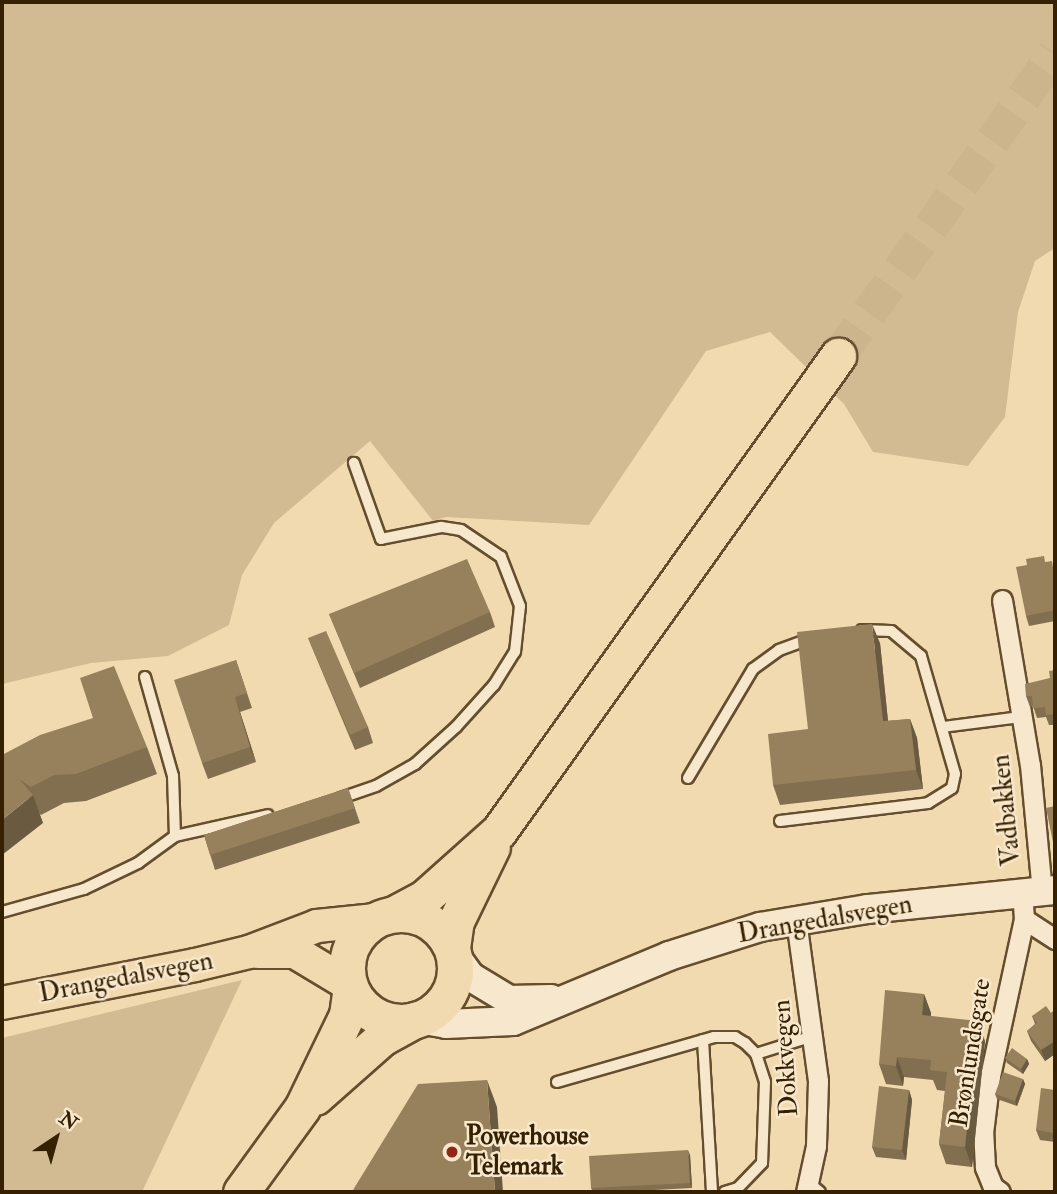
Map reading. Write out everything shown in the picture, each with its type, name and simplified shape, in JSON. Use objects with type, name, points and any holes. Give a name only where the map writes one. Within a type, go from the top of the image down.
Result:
[{"type":"highway","points":[[302,1108],[382,1038],[441,1005],[454,982],[456,921],[499,831],[838,356]]},
{"type":"highway","points":[[242,1192],[302,1108],[347,1015],[351,947],[385,917],[424,898],[499,831]]},
{"type":"highway","points":[[385,917],[418,916],[439,928],[453,951]]},
{"type":"highway","points":[[350,986],[366,1009],[389,1021],[417,1020]]},
{"type":"main road","name":"Drangedalsvegen","points":[[2,1003],[249,952],[317,926],[385,917]]},
{"type":"main road","name":"Drangedalsvegen","points":[[249,952],[295,952],[350,986]]},
{"type":"street","name":"Vadbakken","points":[[1002,600],[1021,717],[1036,898]]},
{"type":"street","name":"Drangedalsvegen","points":[[417,1020],[446,1024],[513,1021],[689,949],[796,920],[1036,898]]},
{"type":"street","points":[[1036,898],[1055,939]]},
{"type":"street","name":"Brønlundsgate","points":[[1000,1192],[993,1187],[985,1167],[983,1133],[995,1050],[1036,898]]},
{"type":"street","name":"Dokkvegen","points":[[796,920],[813,1036],[816,1146],[811,1189]]},
{"type":"street","name":"Drangedalsvegen","points":[[453,951],[471,977],[509,1000],[564,999]]},
{"type":"lane","points":[[331,801],[376,786],[415,764],[456,727],[494,685],[515,652],[520,606],[501,557],[461,530],[441,527],[381,539],[354,463]]},
{"type":"lane","points":[[780,821],[943,797],[952,788],[955,774],[921,656],[907,640],[873,628],[850,632]]},
{"type":"lane","points":[[688,778],[753,669],[779,650],[827,636]]},
{"type":"lane","points":[[145,677],[173,776],[175,836]]},
{"type":"lane","points":[[943,727],[1021,717]]},
{"type":"lane","points":[[2,912],[84,889],[138,863],[175,836],[279,813]]},
{"type":"lane","points":[[756,1054],[813,1036]]},
{"type":"lane","points":[[556,1082],[704,1040],[735,1037],[756,1054],[765,1082],[762,1163],[738,1188],[725,1192]]},
{"type":"lane","points":[[704,1040],[712,1192]]},
{"type":"shaded area","points":[[2,2],[1055,2],[1055,248],[1035,261],[1018,312],[1005,417],[968,466],[873,452],[844,404],[770,332],[706,351],[589,525],[446,517],[433,521],[370,441],[274,523],[242,575],[229,625],[168,656],[91,663],[2,684]]},
{"type":"shaded area","points":[[242,980],[142,1192],[2,1192],[2,1038]]},
{"type":"building","points":[[1044,556],[1045,562],[1052,561],[1055,610],[1026,616],[1016,567],[1027,565],[1026,559]]},
{"type":"building","points":[[467,559],[490,612],[354,673],[329,614]]},
{"type":"building","points":[[872,624],[883,721],[910,719],[916,770],[773,785],[768,734],[808,729],[797,632]]},
{"type":"building","points":[[326,631],[368,727],[350,735],[308,638]]},
{"type":"building","points":[[236,660],[247,693],[235,697],[250,747],[202,763],[174,680]]},
{"type":"building","points":[[114,666],[147,747],[76,774],[54,775],[31,787],[19,779],[33,795],[2,820],[2,755],[40,735],[93,718],[80,678]]},
{"type":"building","points":[[1055,670],[1055,714],[1046,715],[1045,707],[1033,708],[1032,696],[1026,696],[1025,684],[1050,678],[1049,671]]},
{"type":"building","points":[[348,788],[355,808],[210,855],[204,835]]},
{"type":"building","points":[[1055,806],[1055,842],[1053,842],[1046,808]]},
{"type":"building","points":[[885,990],[924,994],[922,1015],[978,1021],[965,1147],[939,1144],[947,1072],[930,1070],[931,1060],[897,1057],[896,1066],[879,1064]]},
{"type":"building","points":[[1046,1006],[1051,1013],[1055,1010],[1055,1041],[1041,1050],[1027,1031],[1037,1023],[1032,1016]]},
{"type":"building","points":[[1012,1048],[1027,1059],[1021,1069],[1005,1058]]},
{"type":"building","points":[[1003,1072],[1023,1079],[1015,1101],[995,1094]]},
{"type":"building","name":"Powerhouse Telemark","points":[[487,1080],[495,1192],[353,1192],[418,1084]]},
{"type":"building","points":[[879,1086],[909,1090],[902,1150],[872,1147]]},
{"type":"building","points":[[1041,1088],[1055,1090],[1055,1133],[1036,1130]]},
{"type":"building","points":[[688,1150],[690,1183],[591,1188],[589,1156]]},
{"type":"tunnel","points":[[838,356],[1055,53]]},
{"type":"place","name":"Powerhouse Telemark","points":[[452,1152]]}]
